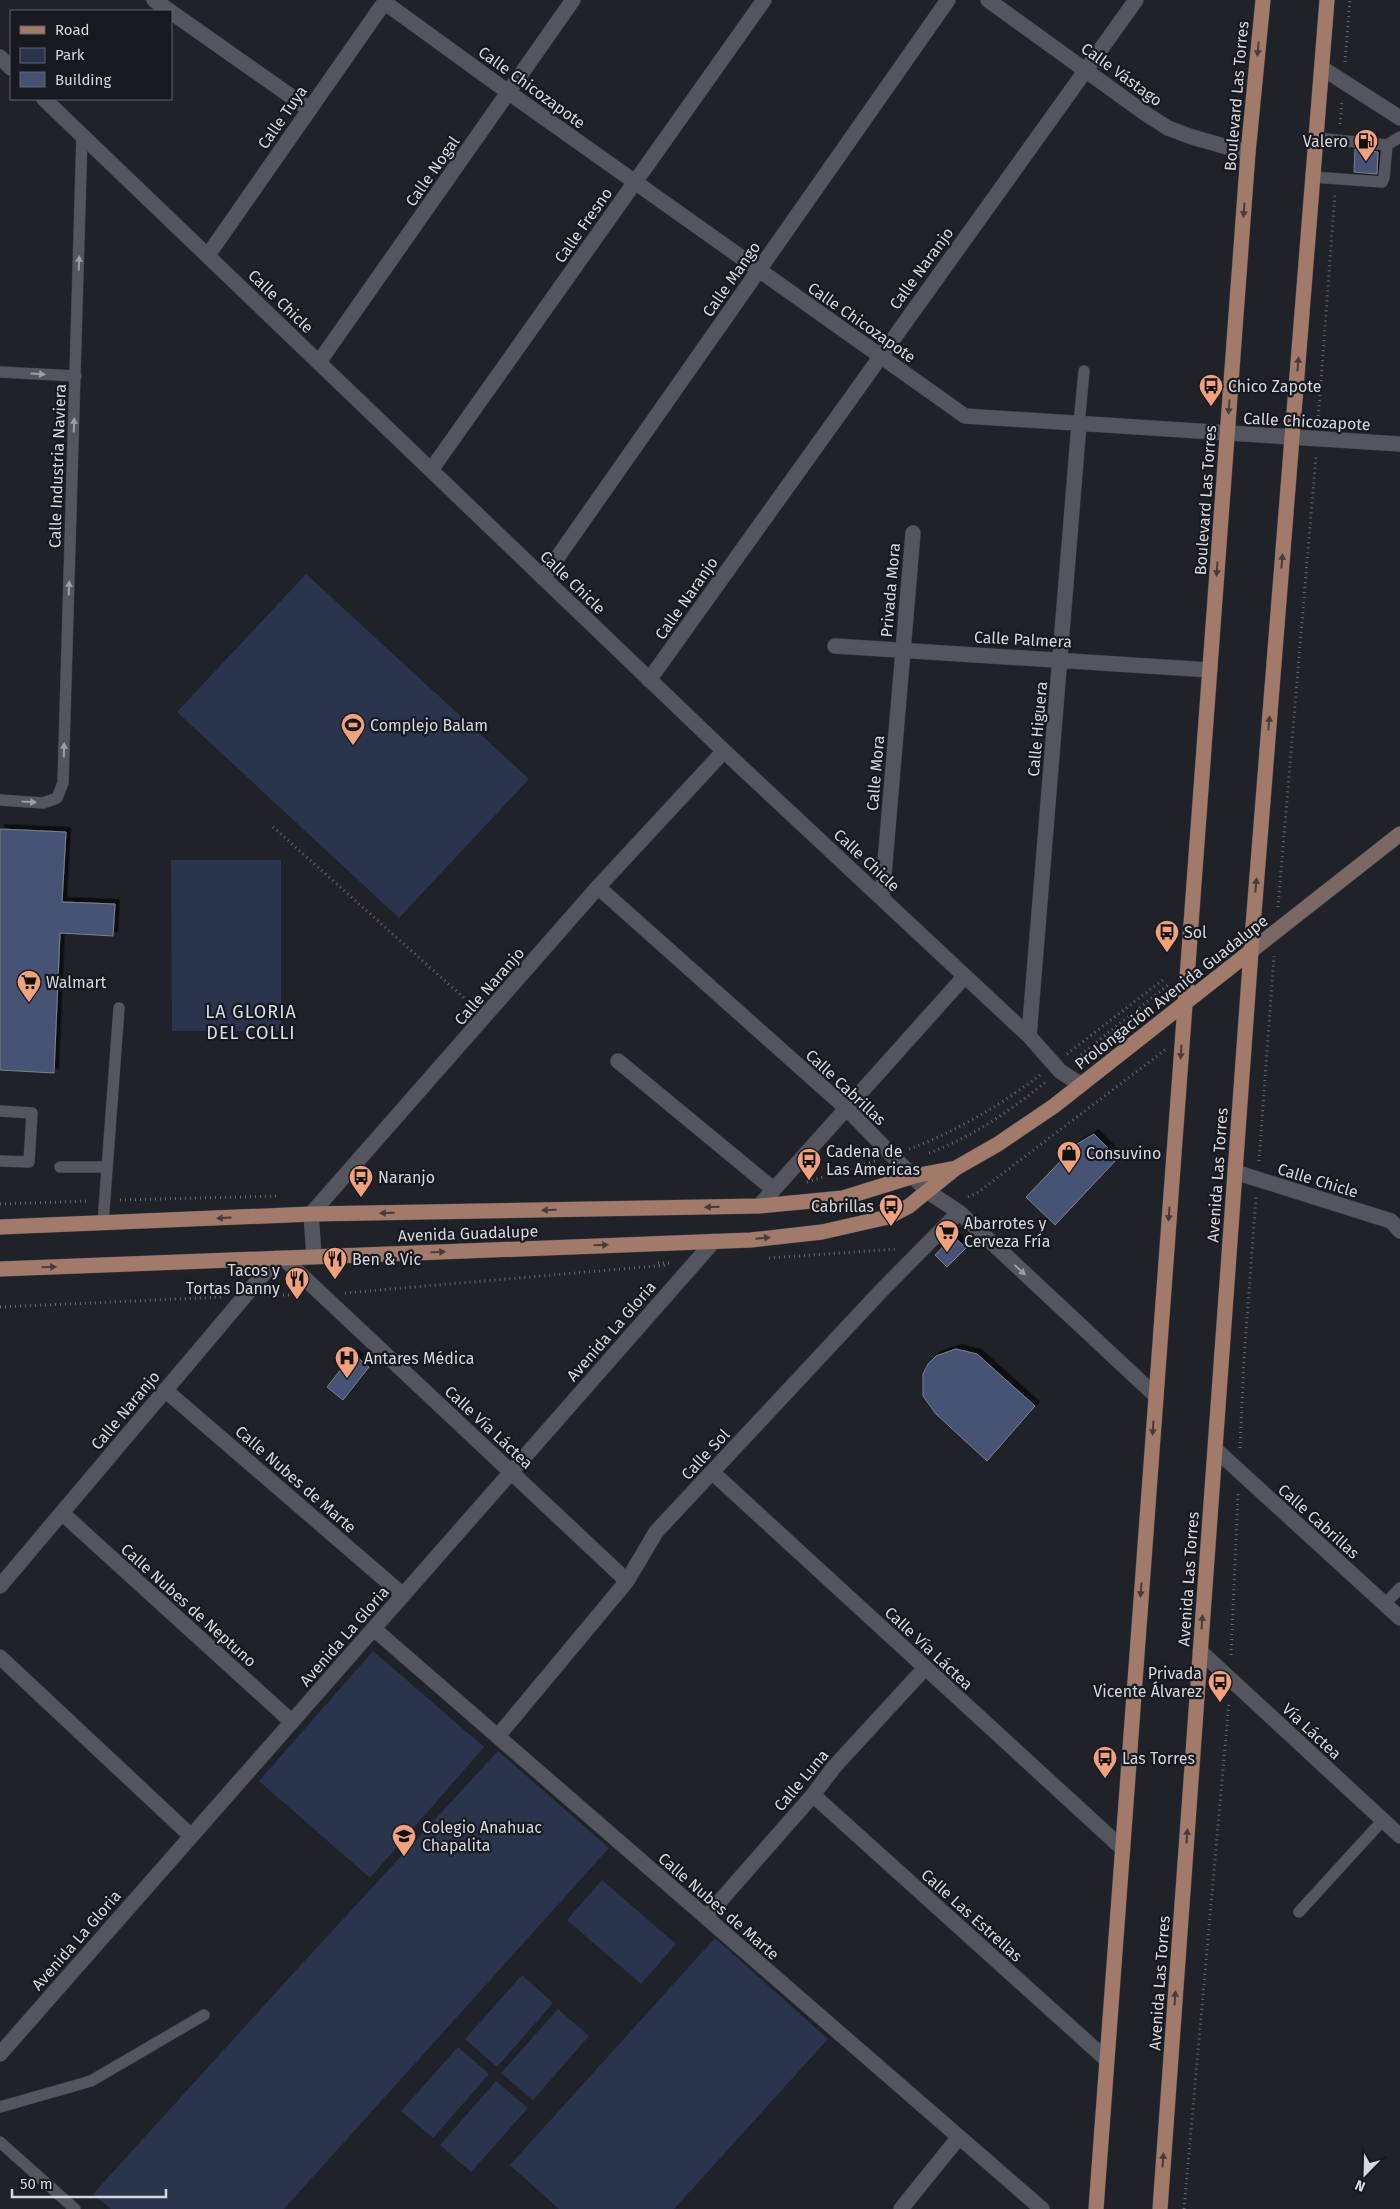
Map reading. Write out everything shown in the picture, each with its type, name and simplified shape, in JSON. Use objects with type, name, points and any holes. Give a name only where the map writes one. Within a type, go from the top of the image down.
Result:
[{"type":"main road","name":"Boulevard Las Torres","points":[[1185,1003],[1248,153],[1263,0]]},
{"type":"main road","points":[[1251,951],[1327,0]]},
{"type":"main road","name":"Prolongación Avenida Guadalupe","points":[[928,1192],[956,1168],[1027,1126],[1400,834]]},
{"type":"main road","name":"Avenida Las Torres","points":[[1160,2209],[1251,951]]},
{"type":"main road","points":[[1096,2209],[1185,1003]]},
{"type":"main road","name":"Prolongación Avenida Guadalupe","points":[[914,1176],[956,1168]]},
{"type":"main road","name":"Avenida Guadalupe","points":[[0,1227],[311,1214],[759,1206],[844,1198],[914,1176]]},
{"type":"main road","name":"Avenida Guadalupe","points":[[0,1269],[751,1240],[822,1232],[888,1217],[909,1206],[928,1192]]},
{"type":"street","points":[[154,0],[167,10]]},
{"type":"street","name":"Calle Nogal","points":[[319,362],[573,0]]},
{"type":"street","name":"Calle Fresno","points":[[431,470],[764,0]]},
{"type":"street","name":"Calle Mango","points":[[543,578],[948,0]]},
{"type":"street","name":"Calle Vástago","points":[[988,0],[1168,128],[1248,153]]},
{"type":"street","name":"Calle Naranjo","points":[[649,680],[1136,0]]},
{"type":"street","name":"Calle Chicozapote","points":[[385,1],[508,92],[965,416],[1400,444]]},
{"type":"street","name":"Calle Tuya","points":[[208,254],[385,1]]},
{"type":"street","points":[[172,13],[309,109]]},
{"type":"street","points":[[0,58],[10,67]]},
{"type":"street","points":[[1322,68],[1400,118]]},
{"type":"street","name":"Calle Chicle","points":[[45,100],[208,254],[649,680],[1029,1036],[1057,1067],[1081,1085]]},
{"type":"street","name":"Calle Higuera","points":[[1029,1036],[1079,424]]},
{"type":"street","name":"Privada Mora","points":[[903,650],[912,533]]},
{"type":"street","name":"Calle Palmera","points":[[835,646],[1210,670]]},
{"type":"street","name":"Calle Mora","points":[[882,898],[903,650]]},
{"type":"street","name":"Calle Naranjo","points":[[311,1214],[486,1017],[598,887],[724,751]]},
{"type":"street","name":"Calle Cabrillas","points":[[598,887],[846,1108],[928,1192],[959,1212],[1156,1396]]},
{"type":"street","points":[[759,1206],[965,976]]},
{"type":"street","points":[[618,1061],[774,1188]]},
{"type":"street","name":"Calle Chicle","points":[[1235,1172],[1396,1226]]},
{"type":"street","name":"Calle Sol","points":[[498,1736],[628,1581],[656,1532],[959,1212]]},
{"type":"street","points":[[311,1214],[314,1256]]},
{"type":"street","name":"Avenida La Gloria","points":[[0,2054],[190,1835],[292,1722],[714,1241]]},
{"type":"street","name":"Calle Naranjo","points":[[0,1586],[245,1296],[280,1258]]},
{"type":"street","name":"Calle Vía Láctea","points":[[280,1258],[324,1295],[628,1581]]},
{"type":"street","name":"Calle Nubes de Marte","points":[[165,1390],[403,1595]]},
{"type":"street","name":"Calle Cabrillas","points":[[1215,1449],[1400,1618]]},
{"type":"street","name":"Calle Vía Láctea","points":[[712,1472],[1123,1849]]},
{"type":"street","name":"Calle Nubes de Neptuno","points":[[62,1513],[292,1722]]},
{"type":"street","name":"Calle Nubes de Marte","points":[[374,1629],[1042,2209]]},
{"type":"street","name":"Vía Láctea","points":[[1200,1652],[1400,1836]]},
{"type":"street","points":[[0,1657],[190,1835]]},
{"type":"street","name":"Calle Luna","points":[[706,1917],[813,1795],[834,1767],[925,1668]]},
{"type":"street","name":"Calle Las Estrellas","points":[[813,1795],[1107,2060]]},
{"type":"street","points":[[901,2209],[959,2137]]},
{"type":"lane","name":"Calle Industria Naviera","points":[[0,800],[43,803],[57,798],[63,782],[82,134]]},
{"type":"lane","points":[[1316,138],[1387,145],[1400,137]]},
{"type":"lane","points":[[1313,177],[1382,182],[1387,145]]},
{"type":"lane","points":[[1079,424],[1084,371]]},
{"type":"lane","points":[[0,372],[76,376]]},
{"type":"lane","points":[[103,1223],[119,1008]]},
{"type":"lane","points":[[0,1110],[32,1112],[29,1162],[0,1161]]},
{"type":"lane","points":[[60,1166],[107,1166]]},
{"type":"lane","points":[[1385,1604],[1400,1588]]},
{"type":"lane","points":[[1299,1912],[1383,1820]]},
{"type":"lane","points":[[0,2107],[91,2081],[204,2014]]},
{"type":"lane","points":[[0,2142],[75,2209]]},
{"type":"path","points":[[1339,140],[1350,0]]},
{"type":"path","points":[[1184,2209],[1230,1679],[1244,1359],[1283,820],[1311,526],[1336,179]]},
{"type":"path","points":[[273,827],[486,1017]]},
{"type":"path","points":[[774,1188],[801,1184],[949,1146],[1010,1111],[1057,1067],[1165,978]]},
{"type":"path","points":[[897,1159],[939,1138],[1057,1067],[1129,1018],[1172,981]]},
{"type":"path","points":[[0,1204],[280,1196]]},
{"type":"path","points":[[762,1258],[925,1247]]},
{"type":"path","points":[[0,1307],[245,1296],[324,1295],[694,1263]]},
{"type":"green space","name":"Complejo Balam","points":[[306,574],[529,779],[399,918],[177,712]]},
{"type":"green space","points":[[171,860],[281,860],[281,1031],[172,1031]]},
{"type":"green space","points":[[373,1651],[484,1747],[370,1878],[259,1781]]},
{"type":"green space","points":[[498,1751],[609,1848],[284,2209],[111,2209],[93,2194],[299,1967]]},
{"type":"green space","points":[[602,1880],[676,1944],[641,1984],[567,1920]]},
{"type":"green space","points":[[715,1938],[828,2039],[674,2209],[559,2209],[510,2165]]},
{"type":"green space","points":[[522,1975],[553,2003],[497,2067],[465,2039]]},
{"type":"green space","points":[[558,2009],[589,2036],[533,2100],[501,2073]]},
{"type":"green space","points":[[458,2047],[489,2074],[433,2138],[401,2111]]},
{"type":"green space","points":[[496,2081],[528,2108],[471,2172],[440,2145]]},
{"type":"building","points":[[1355,149],[1378,152],[1377,174],[1354,172]]},
{"type":"building","name":"Walmart","points":[[0,829],[66,832],[62,902],[115,904],[113,936],[60,933],[54,1073],[0,1070]]},
{"type":"building","points":[[1094,1134],[1118,1158],[1055,1225],[1026,1197],[1077,1144]]},
{"type":"building","points":[[953,1236],[966,1248],[947,1267],[935,1255]]},
{"type":"building","points":[[956,1349],[977,1354],[1035,1406],[987,1461],[936,1414],[923,1396],[923,1374],[928,1364],[936,1356]]},
{"type":"building","name":"Antares Médica","points":[[353,1354],[369,1367],[343,1400],[327,1387]]},
{"type":"place","name":"Valero","points":[[1366,162]]},
{"type":"place","name":"Chico Zapote","points":[[1211,407]]},
{"type":"place","name":"Complejo Balam","points":[[353,746]]},
{"type":"place","name":"Sol","points":[[1167,953]]},
{"type":"place","name":"Walmart","points":[[29,1003]]},
{"type":"place","name":"Consuvino","points":[[1069,1174]]},
{"type":"place","name":"Cadena de Las Americas","points":[[809,1181]]},
{"type":"place","name":"Naranjo","points":[[361,1198]]},
{"type":"place","name":"Cabrillas","points":[[891,1227]]},
{"type":"place","name":"Abarrotes y Cerveza Fría","points":[[947,1253]]},
{"type":"place","name":"Ben & Vic","points":[[335,1280]]},
{"type":"place","name":"Tacos y Tortas Danny","points":[[297,1300]]},
{"type":"place","name":"Antares Médica","points":[[347,1379]]},
{"type":"place","name":"Privada Vicente Álvarez","points":[[1220,1703]]},
{"type":"place","name":"Las Torres","points":[[1105,1779]]},
{"type":"place","name":"Colegio Anahuac Chapalita","points":[[404,1857]]},
{"type":"district","name":"LA GLORIA DEL COLLI","points":[[251,1022]]}]
